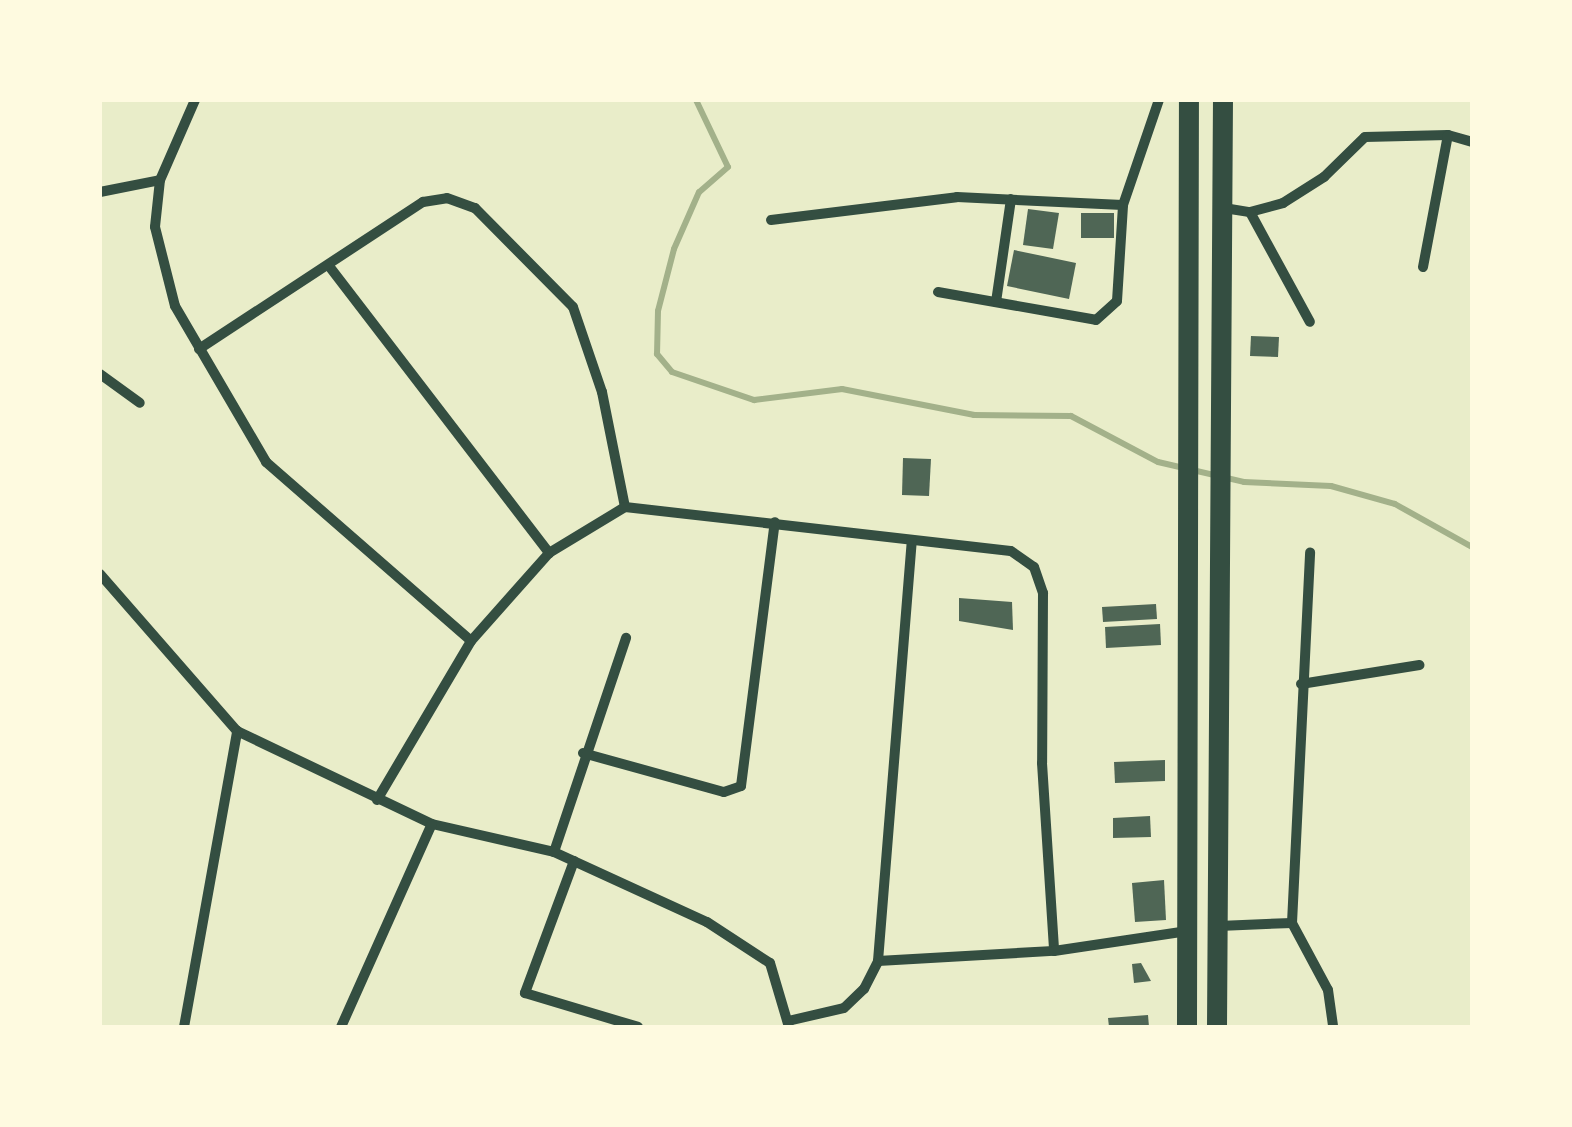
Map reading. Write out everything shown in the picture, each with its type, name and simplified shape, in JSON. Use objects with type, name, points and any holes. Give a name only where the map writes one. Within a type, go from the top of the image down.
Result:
[{"type":"main road","points":[[1187,1027],[1188,100]]},
{"type":"main road","points":[[1217,1027],[1223,100]]},
{"type":"street","points":[[194,100],[160,180],[155,227],[175,306],[266,462],[471,641]]},
{"type":"street","points":[[938,292],[1096,320],[1108,314],[1117,301],[1123,204],[1159,100]]},
{"type":"street","points":[[1224,208],[1250,212],[1283,203],[1324,177],[1365,137],[1448,135],[1472,142]]},
{"type":"street","points":[[1423,268],[1448,135]]},
{"type":"street","points":[[100,192],[160,180]]},
{"type":"street","points":[[771,220],[957,197],[1123,204]]},
{"type":"street","points":[[198,349],[422,202],[448,198],[475,208],[573,307],[602,392],[625,507]]},
{"type":"street","points":[[996,302],[1011,200]]},
{"type":"street","points":[[1250,212],[1310,322]]},
{"type":"street","points":[[328,266],[548,552]]},
{"type":"street","points":[[100,374],[140,403]]},
{"type":"street","points":[[377,800],[471,641],[548,552],[625,507],[1011,551],[1034,568],[1043,593],[1042,762],[1054,951]]},
{"type":"street","points":[[583,753],[724,792],[741,786],[775,522]]},
{"type":"street","points":[[100,574],[237,731],[432,824],[554,852],[707,922],[770,963],[789,1024],[844,1008],[864,989],[878,961],[912,540]]},
{"type":"street","points":[[1310,552],[1292,923],[1328,990],[1333,1027]]},
{"type":"street","points":[[554,852],[583,753],[626,638]]},
{"type":"street","points":[[1301,684],[1418,665]]},
{"type":"street","points":[[184,1027],[237,731]]},
{"type":"street","points":[[342,1027],[432,824]]},
{"type":"street","points":[[574,860],[526,993],[638,1027]]},
{"type":"street","points":[[1218,926],[1292,923]]},
{"type":"street","points":[[878,961],[1054,951],[1189,931]]},
{"type":"building","points":[[1028,209],[1059,213],[1053,249],[1023,245]]},
{"type":"building","points":[[1081,213],[1114,213],[1114,238],[1081,238]]},
{"type":"building","points":[[1014,250],[1076,263],[1069,299],[1007,286]]},
{"type":"building","points":[[1251,336],[1279,337],[1278,357],[1250,356]]},
{"type":"building","points":[[903,458],[931,459],[929,496],[902,495]]},
{"type":"building","points":[[959,598],[1012,602],[1013,630],[959,621]]},
{"type":"building","points":[[1156,604],[1157,619],[1103,622],[1102,607]]},
{"type":"building","points":[[1160,624],[1161,645],[1106,648],[1105,627]]},
{"type":"building","points":[[1165,760],[1165,781],[1115,783],[1114,762]]},
{"type":"building","points":[[1150,816],[1151,837],[1113,838],[1113,818]]},
{"type":"building","points":[[1164,880],[1166,920],[1135,922],[1132,883]]},
{"type":"building","points":[[1141,963],[1151,981],[1134,983],[1132,964]]},
{"type":"building","points":[[1148,1015],[1149,1027],[1109,1027],[1108,1018]]},
{"type":"waterway","points":[[696,100],[728,167],[699,192],[674,249],[658,311],[657,354],[672,372],[754,400],[842,389],[974,415],[1071,416],[1158,462],[1244,482],[1331,486],[1395,504],[1472,547]]}]
